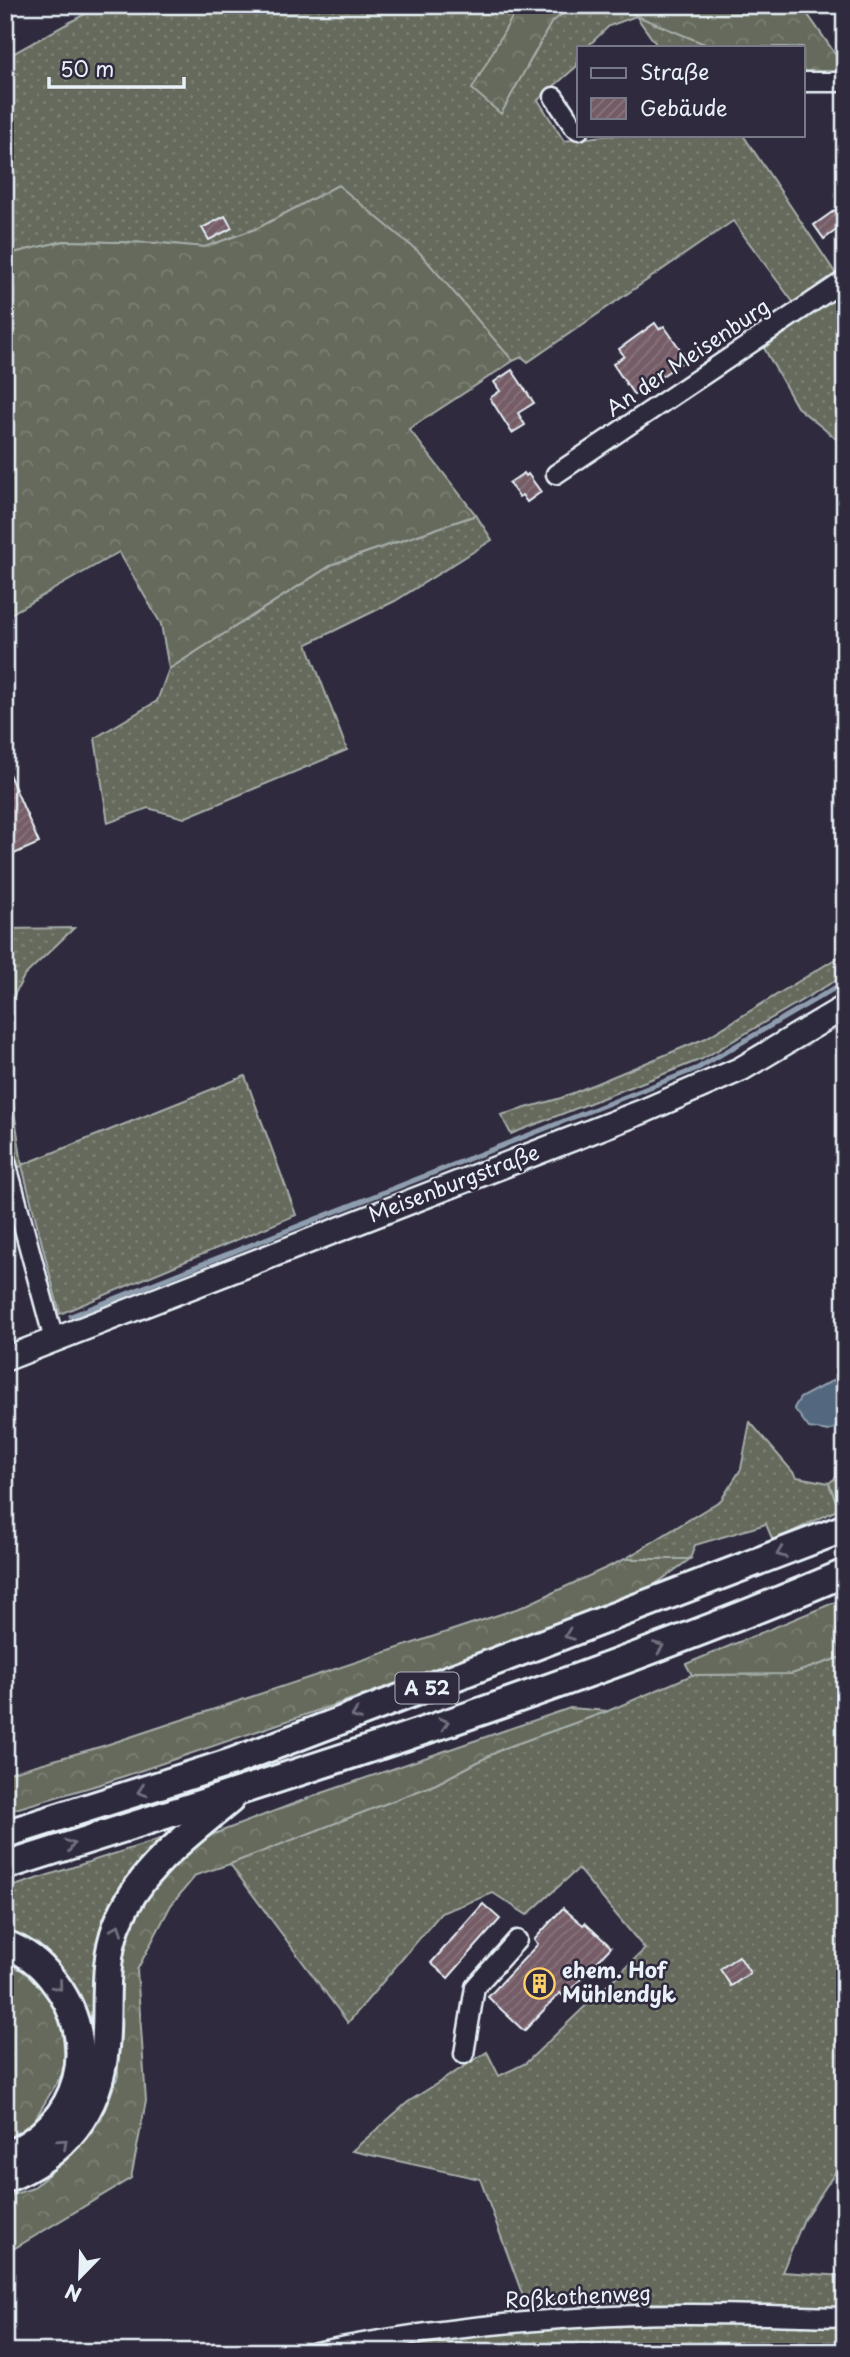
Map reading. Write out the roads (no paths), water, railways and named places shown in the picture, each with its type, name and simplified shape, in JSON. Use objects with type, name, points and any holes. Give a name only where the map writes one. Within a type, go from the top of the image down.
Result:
[{"type":"highway","name":"A 52","points":[[5,1834],[232,1762],[845,1528]]},
{"type":"highway","name":"A 52","points":[[5,1866],[590,1674],[845,1573]]},
{"type":"highway","points":[[5,2179],[26,2171],[52,2153],[72,2135],[88,2110],[100,2079],[106,2048],[109,1955],[128,1901],[163,1855],[240,1791]]},
{"type":"highway","points":[[5,1944],[17,1948],[44,1968],[66,1996],[79,2029],[80,2061],[75,2086],[62,2112],[39,2137],[5,2156]]},
{"type":"main road","name":"Meisenburgstraße","points":[[5,1359],[644,1111],[741,1069],[845,1007]]},
{"type":"street","points":[[804,82],[845,82]]},
{"type":"street","points":[[554,97],[577,129]]},
{"type":"street","name":"An der Meisenburg","points":[[556,474],[799,313],[845,279]]},
{"type":"street","points":[[5,1158],[54,1340]]},
{"type":"street","points":[[464,2054],[475,1987],[517,1940]]},
{"type":"street","name":"Roßkothenweg","points":[[316,2352],[374,2340],[492,2324],[640,2315],[845,2317]]},
{"type":"water","points":[[845,1374],[845,1422],[829,1431],[809,1428],[794,1408],[800,1398]]},
{"type":"waterway","points":[[71,1316],[698,1068],[845,982]]},
{"type":"place","name":"ehem. Hof Mühlendyk","points":[[539,1983]]}]
